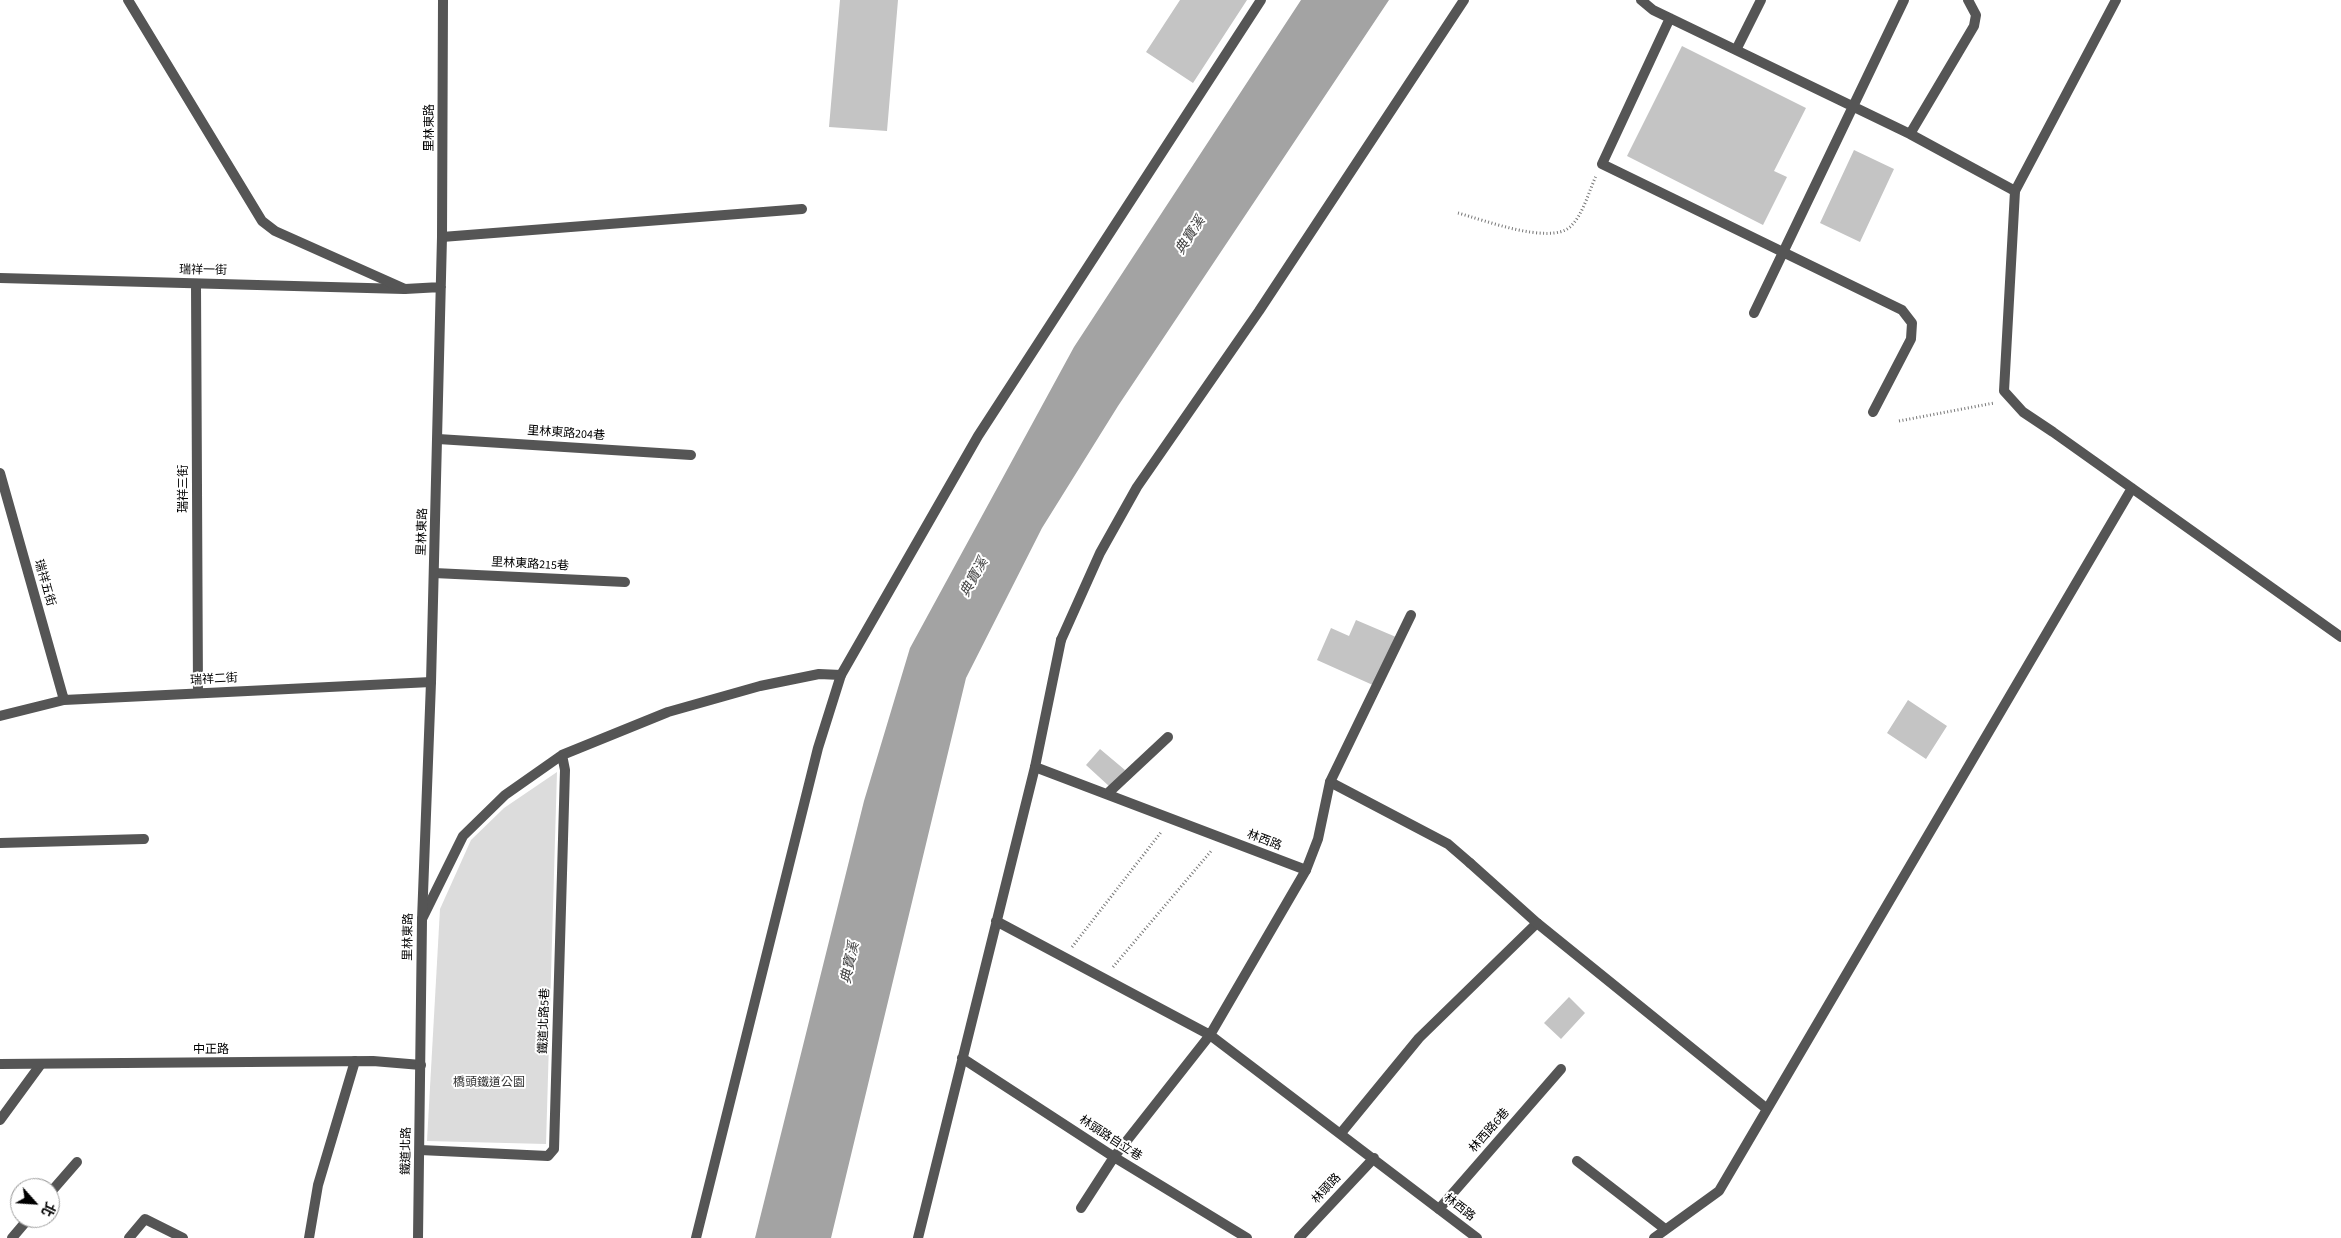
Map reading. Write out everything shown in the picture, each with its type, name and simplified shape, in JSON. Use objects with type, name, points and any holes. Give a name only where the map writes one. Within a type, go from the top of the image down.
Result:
[{"type":"street","points":[[128,0],[262,221],[275,231],[406,289]]},
{"type":"street","name":"里林東路","points":[[421,1065],[422,920],[431,682],[442,237],[442,0]]},
{"type":"street","points":[[696,1238],[818,748],[842,675],[978,436],[1261,0]]},
{"type":"street","points":[[918,1238],[1035,767],[1061,640],[1100,553],[1137,487],[1259,311],[1464,0]]},
{"type":"street","points":[[1641,0],[1652,10],[1910,134],[2015,191]]},
{"type":"street","points":[[1736,50],[1761,0]]},
{"type":"street","points":[[1754,312],[1904,0]]},
{"type":"street","points":[[1910,134],[1974,26],[1976,15],[1968,0]]},
{"type":"street","points":[[2116,0],[2015,191],[2004,391],[2023,412],[2341,637]]},
{"type":"street","points":[[1670,18],[1602,164],[1902,310],[1912,323],[1911,339],[1873,412]]},
{"type":"street","points":[[442,237],[802,209]]},
{"type":"street","name":"瑞祥一街","points":[[0,278],[406,289],[441,287]]},
{"type":"street","name":"瑞祥三街","points":[[196,284],[198,693]]},
{"type":"street","name":"里林東路204巷","points":[[438,439],[692,455]]},
{"type":"street","name":"瑞祥五街","points":[[0,473],[64,700]]},
{"type":"street","points":[[1654,1238],[1719,1191],[2132,488]]},
{"type":"street","name":"里林東路215巷","points":[[434,573],[625,582]]},
{"type":"street","points":[[1082,1208],[1114,1157],[1210,1035],[1306,870],[1318,839],[1330,782],[1411,615]]},
{"type":"street","points":[[422,920],[462,836],[504,794],[562,755],[668,712],[760,686],[819,674],[842,675]]},
{"type":"street","name":"瑞祥二街","points":[[0,716],[64,700],[431,682]]},
{"type":"street","points":[[1107,794],[1168,737]]},
{"type":"street","name":"鐵道北路5巷","points":[[420,1150],[548,1156],[554,1149],[565,770],[562,755]]},
{"type":"street","name":"林西路","points":[[1035,767],[1306,870]]},
{"type":"street","points":[[1330,782],[1448,844],[1537,923],[1768,1110]]},
{"type":"street","points":[[0,843],[144,839]]},
{"type":"street","name":"林西路","points":[[996,921],[1210,1035],[1477,1238]]},
{"type":"street","points":[[1341,1133],[1419,1038],[1537,923]]},
{"type":"street","name":"林頭路自立巷","points":[[962,1058],[1114,1157],[1247,1238]]},
{"type":"street","points":[[309,1238],[318,1186],[355,1061]]},
{"type":"street","name":"中正路","points":[[0,1064],[382,1061],[421,1065]]},
{"type":"street","points":[[0,1120],[40,1064]]},
{"type":"street","name":"鐵道北路","points":[[418,1238],[421,1065]]},
{"type":"street","name":"林西路6巷","points":[[1439,1209],[1560,1069]]},
{"type":"street","name":"林頭路","points":[[1299,1238],[1374,1158]]},
{"type":"street","points":[[1577,1161],[1665,1229]]},
{"type":"street","points":[[60,1182],[77,1162]]},
{"type":"street","points":[[129,1238],[145,1218],[183,1238]]},
{"type":"street","points":[[12,1238],[20,1228]]},
{"type":"path","points":[[1458,214],[1542,234],[1559,233],[1570,226],[1577,218],[1602,164]]},
{"type":"path","points":[[1899,421],[2011,399]]},
{"type":"path","points":[[1064,957],[1171,819]]},
{"type":"path","points":[[1104,978],[1222,838]]},
{"type":"green space","name":"橋頭鐵道公園","points":[[557,772],[546,1144],[427,1141],[440,909],[471,840],[504,808]]},
{"type":"water","name":"典寶溪","points":[[1301,0],[1389,0],[1118,406],[1042,528],[966,678],[831,1238],[755,1238],[864,801],[910,648],[1074,347]]},
{"type":"building","points":[[840,0],[898,0],[887,131],[829,127]]},
{"type":"building","points":[[1180,0],[1247,0],[1193,83],[1146,52]]},
{"type":"building","points":[[1682,46],[1806,108],[1774,171],[1787,177],[1763,225],[1627,156]]},
{"type":"building","points":[[1854,150],[1894,169],[1860,242],[1820,223]]},
{"type":"building","points":[[1356,620],[1396,637],[1375,686],[1317,660],[1331,628],[1349,636]]},
{"type":"building","points":[[1908,700],[1947,726],[1926,759],[1887,733]]},
{"type":"building","points":[[1100,749],[1125,770],[1110,787],[1086,765]]},
{"type":"building","points":[[1569,997],[1585,1013],[1561,1039],[1544,1023]]}]
